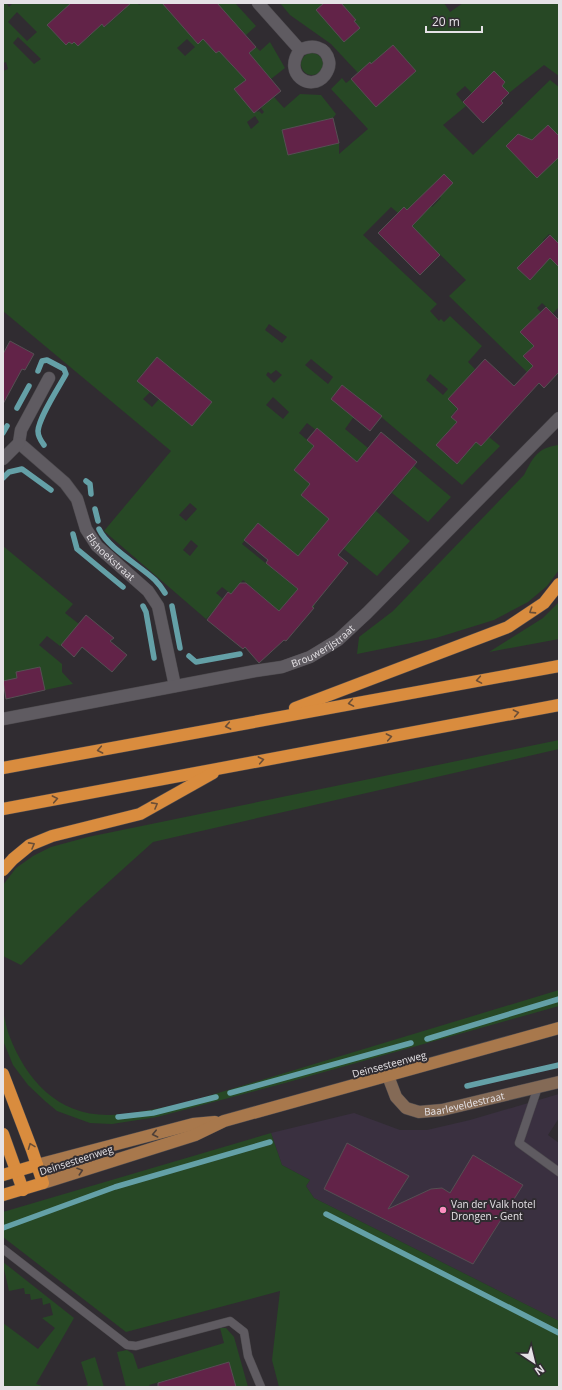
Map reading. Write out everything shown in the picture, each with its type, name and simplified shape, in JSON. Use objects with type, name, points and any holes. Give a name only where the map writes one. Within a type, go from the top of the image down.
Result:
[{"type":"highway","points":[[266,719],[508,626],[544,603],[559,584]]},
{"type":"highway","points":[[3,768],[559,666]]},
{"type":"highway","points":[[3,809],[559,705]]},
{"type":"highway","points":[[3,870],[13,859],[30,845],[52,836],[140,814],[222,768]]},
{"type":"highway","points":[[3,1074],[43,1183]]},
{"type":"highway","points":[[3,1134],[22,1190]]},
{"type":"highway","name":"Deinsesteenweg","points":[[3,1175],[37,1165]]},
{"type":"highway","name":"Deinsesteenweg","points":[[3,1195],[43,1183]]},
{"type":"main road","name":"Deinsesteenweg","points":[[37,1165],[193,1124],[224,1121],[559,1028]]},
{"type":"main road","name":"Deinsesteenweg","points":[[43,1183],[195,1135],[224,1121]]},
{"type":"street","points":[[258,3],[300,50]]},
{"type":"street","points":[[3,459],[19,443],[21,430],[49,378]]},
{"type":"street","name":"Brouwerijstraat","points":[[3,720],[175,686],[282,667],[310,657],[338,640],[367,614],[559,418]]},
{"type":"street","name":"Elshoekstraat","points":[[19,443],[65,483],[77,499],[86,529],[96,546],[148,591],[158,606],[175,686]]},
{"type":"street","name":"Baarleveldestraat","points":[[388,1076],[396,1097],[406,1108],[419,1112],[442,1110],[559,1082]]},
{"type":"lane","points":[[538,1087],[520,1143],[559,1172]]},
{"type":"lane","points":[[3,1249],[127,1345],[136,1346],[230,1321],[244,1332],[248,1356],[261,1387]]},
{"type":"lane","points":[[255,1387],[256,1375]]},
{"type":"shaded area","points":[[559,1094],[559,1118],[548,1135],[559,1143],[559,1321],[314,1198],[306,1186],[310,1180],[282,1165],[271,1133],[354,1113],[400,1130],[427,1130],[470,1120]]},
{"type":"green space","points":[[3,3],[6,3],[9,7],[13,3],[84,3],[105,27],[125,9],[121,3],[137,3],[139,5],[142,3],[235,3],[256,26],[246,35],[229,17],[204,40],[216,53],[219,51],[234,67],[256,47],[260,51],[270,42],[285,68],[271,79],[261,67],[235,89],[241,98],[244,96],[257,112],[259,111],[262,114],[264,112],[261,108],[274,97],[284,108],[300,94],[321,95],[336,114],[333,118],[282,130],[289,155],[339,143],[339,154],[368,129],[331,89],[342,78],[346,83],[371,64],[370,63],[358,73],[331,44],[290,15],[280,3],[324,3],[354,21],[355,20],[341,3],[444,3],[450,12],[463,3],[559,3],[559,76],[544,65],[509,93],[502,86],[504,81],[494,71],[472,93],[465,86],[456,94],[466,106],[443,125],[473,155],[550,80],[559,87],[559,244],[549,234],[543,240],[555,254],[551,259],[559,267],[559,307],[553,313],[542,303],[537,308],[547,319],[525,328],[520,332],[534,346],[523,356],[533,366],[527,372],[449,296],[466,280],[412,227],[418,220],[404,207],[398,213],[391,207],[363,235],[437,304],[430,311],[439,321],[441,319],[444,322],[450,316],[482,346],[468,362],[475,369],[468,377],[476,385],[451,416],[457,422],[436,445],[456,464],[476,442],[481,446],[489,437],[500,446],[462,485],[348,389],[342,396],[337,392],[331,399],[355,415],[345,429],[368,448],[355,464],[350,456],[317,428],[316,430],[307,423],[299,433],[319,450],[304,458],[294,470],[310,484],[301,495],[334,523],[317,544],[311,540],[301,552],[312,569],[258,524],[242,544],[315,603],[314,608],[295,593],[279,611],[258,601],[262,596],[243,580],[231,594],[222,587],[216,593],[237,611],[215,610],[206,619],[104,531],[171,451],[3,311],[3,71],[8,69],[6,62],[3,63]],"holes":[[[66,8],[91,35],[78,46],[74,42],[72,44],[69,42],[66,45],[50,28],[51,21]],[[17,12],[37,32],[27,41],[8,22]],[[18,37],[41,59],[34,64],[13,43]],[[187,39],[195,47],[185,56],[177,48]],[[255,116],[259,122],[251,129],[247,122]],[[430,188],[441,198],[432,207],[422,196]],[[524,261],[541,268],[530,280],[517,268]],[[269,324],[287,337],[282,343],[265,330]],[[157,357],[212,402],[192,426],[159,399],[152,407],[143,399],[150,392],[137,380]],[[311,359],[333,377],[328,384],[305,365]],[[276,370],[282,375],[274,383],[266,375],[268,372],[271,374]],[[430,374],[448,389],[443,395],[426,380]],[[273,397],[289,412],[283,419],[266,405]],[[190,503],[197,509],[186,521],[179,515]],[[191,540],[198,546],[190,556],[183,550]]]},
{"type":"green space","points":[[312,53],[320,56],[323,64],[320,72],[312,75],[304,72],[301,64],[304,56]]},
{"type":"green space","points":[[558,445],[559,570],[547,586],[528,602],[494,620],[436,638],[357,654],[359,637],[393,611],[524,475],[533,459],[540,451],[551,446]]},
{"type":"green space","points":[[414,466],[451,497],[428,522],[392,493]]},
{"type":"green space","points":[[376,511],[410,541],[377,576],[344,549]]},
{"type":"green space","points":[[3,546],[73,604],[65,613],[89,632],[89,641],[81,649],[67,638],[60,646],[47,636],[39,645],[62,664],[62,672],[73,684],[45,690],[18,684],[4,686]]},
{"type":"green space","points":[[559,602],[559,639],[489,652],[543,618]]},
{"type":"green space","points":[[559,740],[559,749],[153,842],[82,906],[21,965],[3,956],[3,885],[16,868],[33,856],[51,847],[88,837]]},
{"type":"green space","points":[[559,990],[559,1006],[285,1083],[157,1117],[112,1124],[90,1123],[57,1111],[28,1085],[13,1065],[3,1039],[3,1011],[8,1032],[16,1051],[25,1067],[46,1092],[60,1102],[75,1109],[91,1114],[110,1115],[182,1104]]},
{"type":"green space","points":[[271,1133],[282,1165],[310,1180],[306,1186],[314,1198],[559,1321],[559,1387],[279,1387],[272,1360],[280,1291],[126,1332],[3,1237],[3,1212]]},
{"type":"green space","points":[[3,1262],[74,1318],[36,1384],[45,1387],[3,1387],[3,1323],[38,1349],[55,1328],[42,1318],[53,1315],[50,1303],[43,1305],[42,1298],[31,1300],[30,1294],[25,1294],[24,1288],[9,1291],[3,1269]]},
{"type":"green space","points":[[220,1328],[226,1328],[234,1337],[248,1387],[236,1387],[229,1362],[149,1385],[150,1387],[126,1387],[117,1352],[127,1350],[133,1354],[138,1369],[224,1343]]},
{"type":"green space","points":[[95,1357],[104,1387],[82,1387],[88,1385],[81,1362]]},
{"type":"building","points":[[71,3],[131,3],[104,27],[102,24],[78,46],[74,42],[72,44],[69,42],[66,45],[47,25]]},
{"type":"building","points":[[162,3],[217,3],[256,47],[249,53],[281,91],[254,113],[234,89],[246,80],[219,51],[216,53],[203,39],[198,44]]},
{"type":"building","points":[[324,3],[341,3],[356,20],[354,21],[360,28],[344,42],[316,10]]},
{"type":"building","points":[[393,45],[416,71],[376,107],[351,79],[370,62],[371,64]]},
{"type":"building","points":[[494,71],[505,82],[502,86],[509,93],[501,101],[503,103],[483,123],[463,102]]},
{"type":"building","points":[[333,118],[339,143],[288,155],[282,130]]},
{"type":"building","points":[[548,125],[559,136],[559,157],[537,178],[506,146],[518,134],[532,140]]},
{"type":"building","points":[[444,174],[453,183],[412,226],[440,255],[420,275],[378,233],[404,207],[407,210]]},
{"type":"building","points":[[550,235],[559,244],[559,267],[550,258],[530,280],[517,268]]},
{"type":"building","points":[[546,307],[559,320],[559,372],[544,388],[539,383],[481,446],[476,442],[457,464],[436,445],[457,422],[451,417],[458,409],[448,399],[485,359],[514,386],[533,366],[523,356],[534,346],[520,332]]},
{"type":"building","points":[[10,341],[34,354],[25,370],[22,369],[3,404],[3,354]]},
{"type":"building","points":[[157,357],[212,402],[192,426],[137,381]]},
{"type":"building","points":[[342,385],[382,416],[370,431],[331,399]]},
{"type":"building","points":[[317,428],[357,462],[381,432],[417,462],[338,555],[348,563],[312,607],[314,608],[286,641],[284,640],[259,663],[245,647],[243,649],[207,620],[228,592],[231,594],[240,583],[246,583],[279,611],[298,589],[266,563],[268,560],[244,540],[258,523],[298,556],[329,519],[301,495],[310,484],[294,470],[314,446],[307,440]]},
{"type":"building","points":[[86,615],[114,638],[110,641],[127,655],[112,672],[82,647],[74,657],[61,645]]},
{"type":"building","points":[[40,667],[45,690],[6,699],[3,681],[17,678],[16,672]]},
{"type":"building","points":[[347,1143],[409,1176],[388,1209],[431,1189],[442,1188],[450,1193],[473,1155],[523,1185],[473,1264],[324,1189]]},
{"type":"building","points":[[229,1362],[236,1387],[158,1387],[158,1383]]},
{"type":"waterway","points":[[38,371],[42,361],[47,360],[64,369],[66,374],[45,410],[39,425],[38,431],[44,445]]},
{"type":"waterway","points":[[17,408],[29,386]]},
{"type":"waterway","points":[[3,433],[7,426]]},
{"type":"waterway","points":[[3,478],[9,472],[22,469],[51,490]]},
{"type":"waterway","points":[[86,481],[90,484],[91,494]]},
{"type":"waterway","points":[[95,509],[98,521]]},
{"type":"waterway","points":[[99,529],[103,536],[116,550],[155,580],[165,593]]},
{"type":"waterway","points":[[73,534],[77,549],[123,587]]},
{"type":"waterway","points":[[143,606],[146,612],[154,658]]},
{"type":"waterway","points":[[172,606],[180,648]]},
{"type":"waterway","points":[[189,656],[196,662],[240,654]]},
{"type":"waterway","points":[[427,1039],[559,999]]},
{"type":"waterway","points":[[230,1093],[411,1043]]},
{"type":"waterway","points":[[467,1086],[559,1065]]},
{"type":"waterway","points":[[118,1117],[153,1113],[216,1097]]},
{"type":"waterway","points":[[3,1228],[115,1187],[270,1142]]},
{"type":"waterway","points":[[326,1214],[559,1333]]},
{"type":"place","name":"Van der Valk hotel Drongen - Gent","points":[[443,1210]]}]
